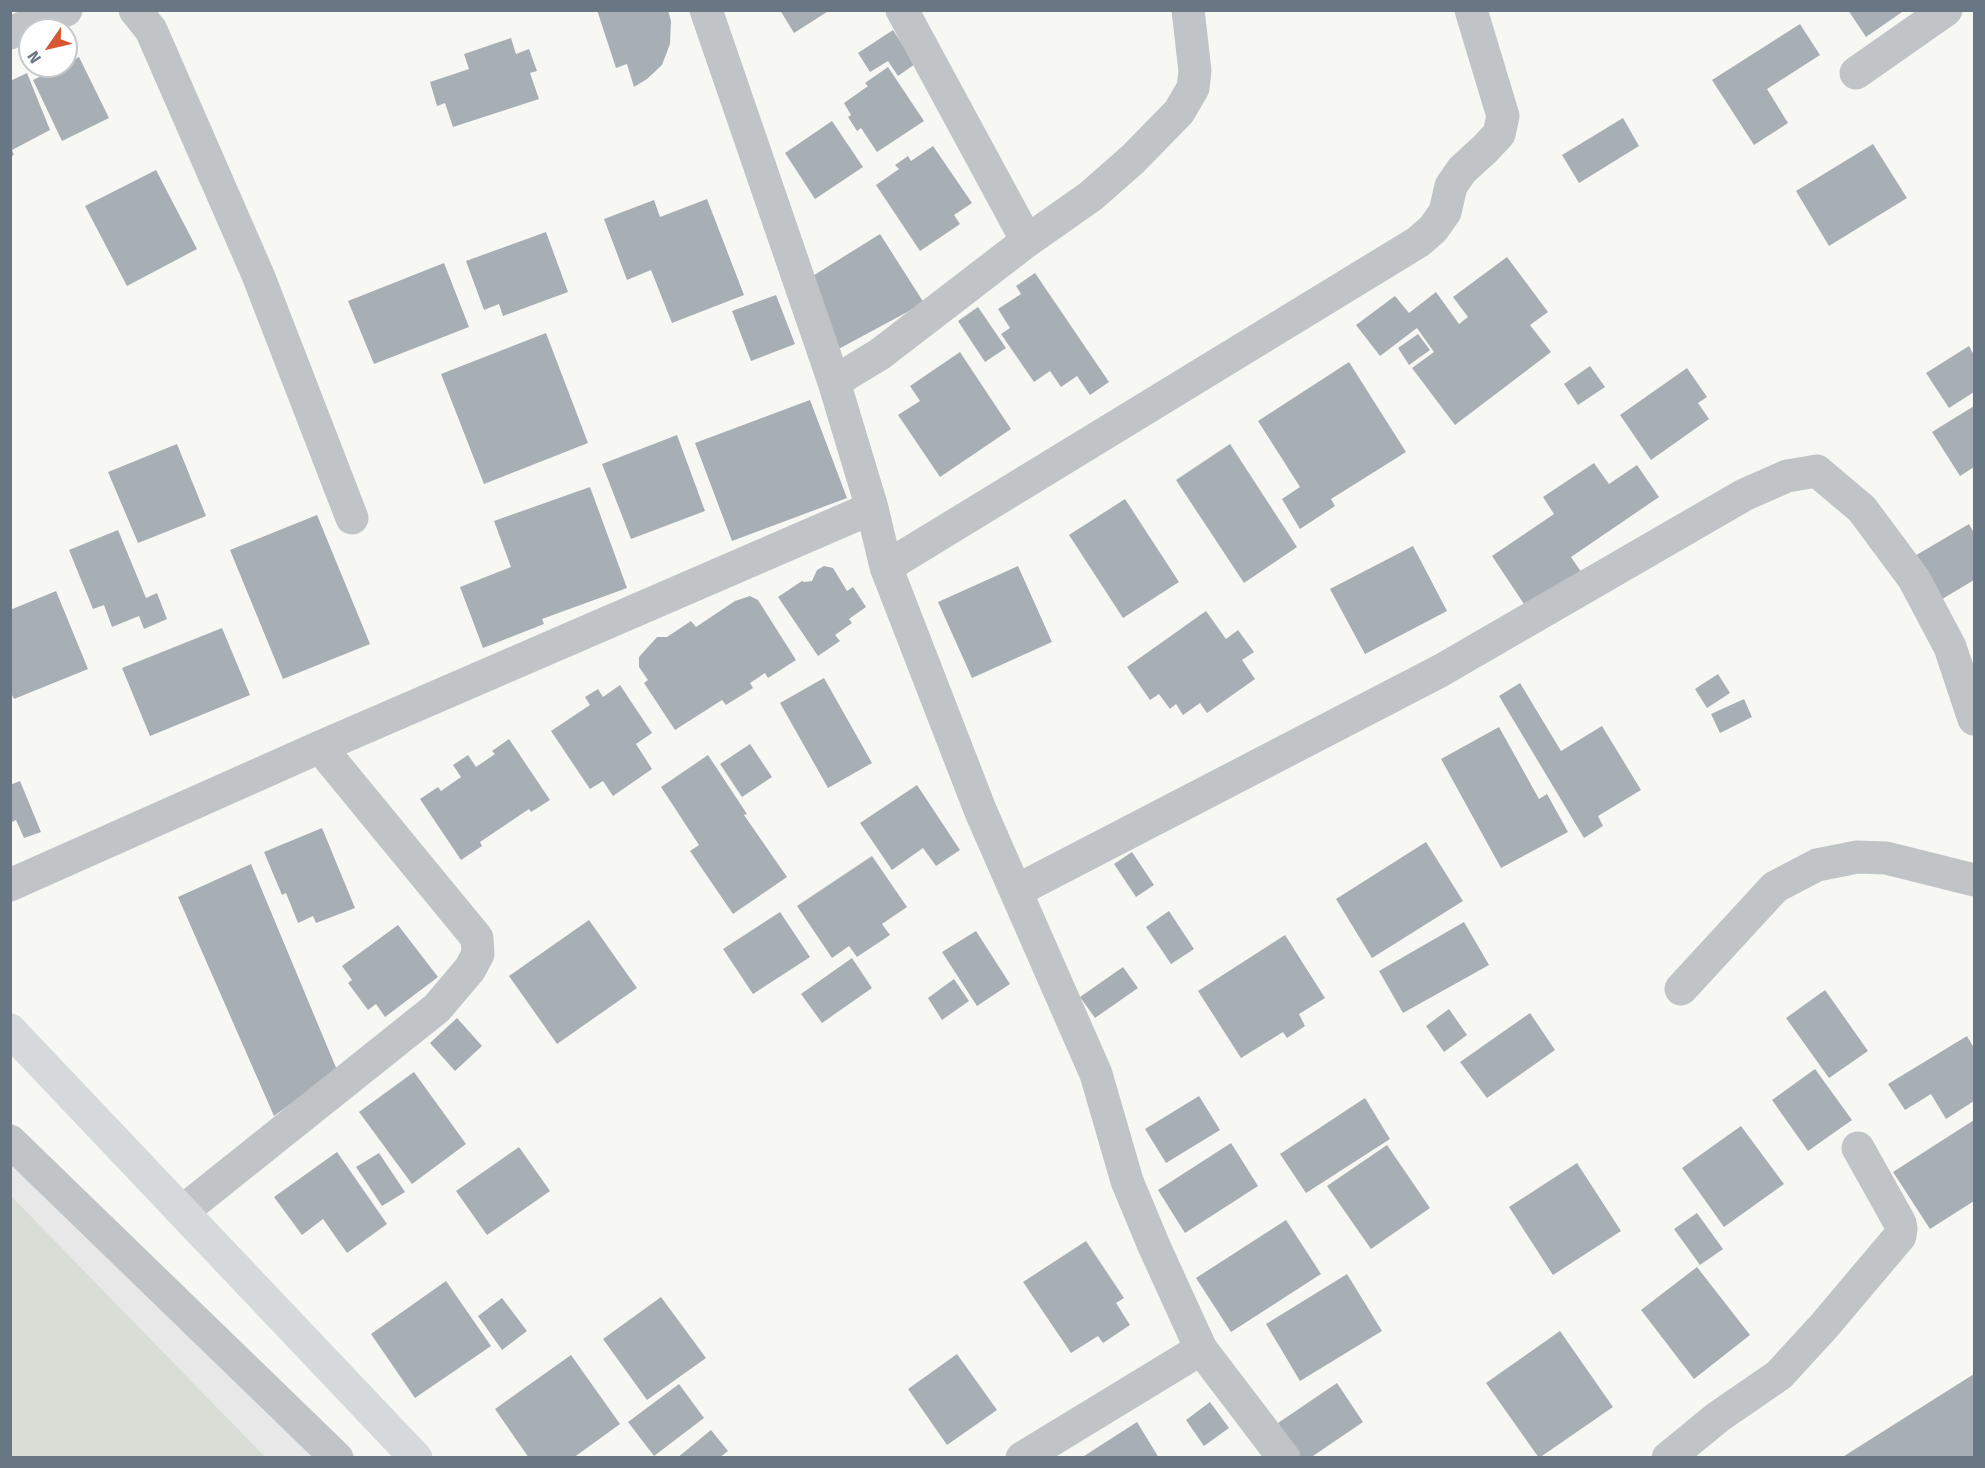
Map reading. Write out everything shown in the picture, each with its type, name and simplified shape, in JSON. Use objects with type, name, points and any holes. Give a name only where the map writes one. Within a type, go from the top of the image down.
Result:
[{"type":"main road","points":[[10,1030],[416,1458]]},
{"type":"street","points":[[10,33],[66,10]]},
{"type":"street","points":[[135,10],[151,30],[258,275],[352,518]]},
{"type":"street","points":[[706,10],[834,382],[872,508],[886,567],[981,812],[1096,1074],[1127,1181],[1201,1349],[1284,1458]]},
{"type":"street","points":[[902,10],[1028,242]]},
{"type":"street","points":[[834,382],[880,354],[1091,196],[1133,159],[1179,112],[1193,88],[1195,71],[1188,10]]},
{"type":"street","points":[[886,567],[1418,242],[1433,228],[1445,212],[1451,186],[1462,171],[1499,134],[1503,116],[1471,10]]},
{"type":"street","points":[[1856,73],[1946,10]]},
{"type":"street","points":[[1016,891],[1440,671],[1744,495],[1786,476],[1817,471],[1862,509],[1919,588],[1950,647],[1974,719]]},
{"type":"street","points":[[10,885],[320,747],[872,508]]},
{"type":"street","points":[[183,1211],[437,1008],[470,969],[478,954],[477,938],[320,747]]},
{"type":"street","points":[[1682,989],[1775,887],[1817,866],[1857,857],[1886,858],[1974,880]]},
{"type":"street","points":[[10,1141],[337,1458]]},
{"type":"street","points":[[1668,1458],[1719,1417],[1779,1375],[1900,1236],[1900,1223],[1858,1148]]},
{"type":"street","points":[[1022,1458],[1201,1349]]},
{"type":"shaded area","points":[[10,1122],[293,1394],[356,1457],[11,1457]]},
{"type":"shaded area","points":[[11,1196],[265,1457],[11,1457]]},
{"type":"building","points":[[597,10],[668,10],[671,21],[670,44],[662,65],[634,87],[627,64],[616,68]]},
{"type":"building","points":[[780,10],[830,10],[794,33]]},
{"type":"building","points":[[1848,10],[1905,10],[1866,37]]},
{"type":"building","points":[[1800,24],[1820,55],[1767,89],[1788,123],[1754,145],[1712,80]]},
{"type":"building","points":[[893,30],[915,64],[898,76],[888,61],[870,72],[858,53]]},
{"type":"building","points":[[511,38],[516,54],[529,49],[537,71],[530,73],[539,99],[453,127],[445,103],[437,106],[430,82],[469,69],[464,54]]},
{"type":"building","points":[[78,58],[109,118],[62,141],[33,80],[37,78],[78,78]]},
{"type":"building","points":[[888,67],[924,121],[877,152],[861,128],[857,131],[848,117],[851,115],[844,103],[868,86],[865,83]]},
{"type":"building","points":[[18,77],[29,78],[50,130],[12,150],[14,155],[10,157],[10,81]]},
{"type":"building","points":[[1623,118],[1639,146],[1579,183],[1562,155]]},
{"type":"building","points":[[832,121],[863,167],[815,199],[785,153]]},
{"type":"building","points":[[1873,144],[1907,198],[1829,246],[1796,191]]},
{"type":"building","points":[[933,146],[972,203],[954,215],[960,224],[920,251],[876,185],[899,169],[895,165],[908,156],[911,161]]},
{"type":"building","points":[[156,170],[197,249],[127,286],[85,206]]},
{"type":"building","points":[[707,199],[744,295],[672,323],[651,270],[627,280],[604,219],[654,200],[660,217]]},
{"type":"building","points":[[546,232],[568,292],[503,316],[499,304],[484,310],[466,261]]},
{"type":"building","points":[[880,234],[924,303],[833,352],[803,282]]},
{"type":"building","points":[[1507,257],[1548,312],[1530,325],[1551,352],[1455,425],[1412,368],[1434,352],[1417,328],[1380,356],[1356,325],[1395,296],[1409,313],[1436,292],[1459,324],[1468,317],[1453,297]]},
{"type":"building","points":[[444,263],[469,327],[374,364],[348,301]]},
{"type":"building","points":[[1035,273],[1109,382],[1090,395],[1077,376],[1061,387],[1050,371],[1034,382],[1001,334],[1010,328],[998,309],[1021,294],[1016,286]]},
{"type":"building","points":[[776,295],[795,344],[751,361],[732,311]]},
{"type":"building","points":[[978,307],[1006,348],[985,362],[958,321]]},
{"type":"building","points":[[546,333],[588,443],[484,484],[441,374]]},
{"type":"building","points":[[1418,334],[1430,350],[1409,365],[1398,348]]},
{"type":"building","points":[[1969,346],[1974,355],[1974,392],[1949,408],[1926,373]]},
{"type":"building","points":[[960,352],[1011,429],[940,477],[898,415],[920,401],[910,386]]},
{"type":"building","points":[[1349,362],[1406,452],[1331,499],[1335,506],[1300,529],[1282,499],[1300,487],[1258,421]]},
{"type":"building","points":[[1590,366],[1605,387],[1578,405],[1564,384]]},
{"type":"building","points":[[1687,368],[1707,397],[1698,403],[1709,419],[1651,460],[1620,415]]},
{"type":"building","points":[[810,400],[847,498],[732,541],[695,443]]},
{"type":"building","points":[[1974,406],[1974,467],[1960,476],[1932,432]]},
{"type":"building","points":[[677,435],[705,511],[631,539],[602,464]]},
{"type":"building","points":[[177,444],[206,516],[138,543],[108,472]]},
{"type":"building","points":[[1230,444],[1297,547],[1244,583],[1176,480]]},
{"type":"building","points":[[1594,463],[1609,484],[1637,465],[1659,497],[1571,557],[1586,579],[1532,616],[1492,556],[1554,514],[1543,497]]},
{"type":"building","points":[[590,487],[627,588],[542,619],[544,624],[483,648],[460,587],[511,567],[494,521]]},
{"type":"building","points":[[1125,499],[1179,582],[1123,618],[1069,535]]},
{"type":"building","points":[[317,515],[370,644],[283,679],[230,550]]},
{"type":"building","points":[[1969,524],[1974,533],[1974,580],[1939,601],[1913,557]]},
{"type":"building","points":[[118,530],[146,598],[157,593],[167,619],[144,629],[139,616],[112,627],[104,605],[93,609],[69,550]]},
{"type":"building","points":[[1413,546],[1447,611],[1365,654],[1330,589]]},
{"type":"building","points":[[824,566],[833,568],[847,591],[853,587],[866,607],[849,619],[852,623],[835,635],[840,641],[818,656],[778,597],[802,581],[812,581],[817,570]]},
{"type":"building","points":[[1018,566],[1052,642],[972,678],[938,602]]},
{"type":"building","points":[[56,591],[88,669],[14,699],[10,691],[10,610]]},
{"type":"building","points":[[750,596],[758,600],[796,660],[768,678],[765,673],[750,683],[753,688],[726,705],[722,700],[675,730],[644,683],[648,680],[639,667],[639,657],[657,637],[667,637],[691,621],[696,627],[735,601]]},
{"type":"building","points":[[1206,611],[1226,639],[1238,630],[1254,652],[1242,660],[1255,679],[1207,713],[1200,703],[1183,715],[1176,704],[1170,709],[1159,694],[1150,700],[1127,667]]},
{"type":"building","points":[[222,628],[250,695],[150,736],[122,668]]},
{"type":"building","points":[[1718,674],[1730,693],[1707,708],[1695,689]]},
{"type":"building","points":[[824,678],[872,763],[828,788],[780,703]]},
{"type":"building","points":[[1520,683],[1561,751],[1602,726],[1641,790],[1598,816],[1603,826],[1584,838],[1499,696]]},
{"type":"building","points":[[620,685],[652,733],[636,744],[652,769],[613,796],[603,781],[590,789],[551,731],[590,705],[585,697],[598,689],[603,697]]},
{"type":"building","points":[[1744,699],[1752,717],[1720,733],[1711,714]]},
{"type":"building","points":[[1499,727],[1539,799],[1547,794],[1568,832],[1501,868],[1441,759]]},
{"type":"building","points":[[509,739],[550,800],[531,812],[529,809],[480,842],[482,846],[461,860],[420,799],[438,787],[441,791],[461,777],[453,765],[468,755],[476,767],[495,754],[492,751]]},
{"type":"building","points":[[750,744],[772,777],[742,797],[720,764]]},
{"type":"building","points":[[708,755],[747,814],[744,815],[787,877],[733,914],[690,851],[699,845],[661,787]]},
{"type":"building","points":[[20,781],[41,832],[24,838],[16,820],[10,823],[10,785]]},
{"type":"building","points":[[917,785],[960,850],[936,866],[923,848],[892,870],[860,823]]},
{"type":"building","points":[[322,828],[355,908],[316,923],[313,916],[298,923],[286,893],[282,895],[264,852]]},
{"type":"building","points":[[1426,842],[1463,901],[1372,958],[1336,899]]},
{"type":"building","points":[[1132,852],[1154,885],[1136,897],[1114,864]]},
{"type":"building","points":[[872,856],[907,907],[882,924],[890,935],[857,957],[849,946],[832,958],[797,906]]},
{"type":"building","points":[[251,864],[337,1070],[274,1116],[178,897]]},
{"type":"building","points":[[1169,911],[1194,949],[1171,964],[1146,927]]},
{"type":"building","points":[[780,912],[810,957],[753,994],[723,949]]},
{"type":"building","points":[[589,920],[637,988],[557,1044],[509,976]]},
{"type":"building","points":[[1464,922],[1489,965],[1403,1013],[1379,971]]},
{"type":"building","points":[[398,925],[438,977],[385,1017],[376,1004],[368,1010],[348,983],[352,980],[342,966]]},
{"type":"building","points":[[976,931],[1010,984],[977,1006],[942,952]]},
{"type":"building","points":[[1285,935],[1325,998],[1299,1014],[1305,1026],[1287,1038],[1283,1032],[1241,1058],[1198,991]]},
{"type":"building","points":[[852,958],[872,988],[822,1023],[801,994]]},
{"type":"building","points":[[1123,967],[1138,988],[1095,1018],[1080,997]]},
{"type":"building","points":[[954,979],[969,1001],[942,1020],[928,998]]},
{"type":"building","points":[[1825,990],[1868,1051],[1829,1078],[1786,1018]]},
{"type":"building","points":[[1449,1009],[1467,1035],[1444,1052],[1426,1026]]},
{"type":"building","points":[[1530,1013],[1555,1050],[1487,1098],[1460,1062]]},
{"type":"building","points":[[457,1018],[482,1046],[455,1071],[430,1043]]},
{"type":"building","points":[[1967,1036],[1974,1048],[1974,1101],[1946,1119],[1931,1094],[1905,1110],[1888,1084]]},
{"type":"building","points":[[1815,1069],[1852,1120],[1808,1151],[1772,1100]]},
{"type":"building","points":[[414,1072],[466,1144],[412,1184],[359,1112]]},
{"type":"building","points":[[1199,1096],[1220,1130],[1166,1163],[1145,1129]]},
{"type":"building","points":[[1365,1098],[1390,1139],[1306,1193],[1280,1154]]},
{"type":"building","points":[[1974,1120],[1974,1201],[1930,1229],[1893,1172]]},
{"type":"building","points":[[1741,1126],[1784,1184],[1724,1227],[1682,1168]]},
{"type":"building","points":[[1231,1143],[1258,1186],[1185,1233],[1158,1190]]},
{"type":"building","points":[[1387,1145],[1430,1208],[1371,1249],[1327,1186]]},
{"type":"building","points":[[519,1147],[550,1191],[487,1235],[456,1191]]},
{"type":"building","points":[[337,1152],[387,1224],[347,1253],[323,1219],[302,1235],[274,1197]]},
{"type":"building","points":[[379,1153],[405,1192],[382,1206],[356,1167]]},
{"type":"building","points":[[1577,1163],[1621,1231],[1553,1275],[1509,1207]]},
{"type":"building","points":[[1697,1213],[1723,1249],[1700,1265],[1674,1229]]},
{"type":"building","points":[[1286,1220],[1321,1274],[1231,1332],[1196,1278]]},
{"type":"building","points":[[1086,1241],[1124,1298],[1116,1303],[1130,1325],[1103,1343],[1098,1336],[1071,1353],[1023,1282]]},
{"type":"building","points":[[1697,1267],[1750,1335],[1694,1379],[1641,1310]]},
{"type":"building","points":[[1347,1274],[1382,1331],[1300,1381],[1266,1324]]},
{"type":"building","points":[[446,1281],[491,1346],[415,1398],[371,1334]]},
{"type":"building","points":[[661,1297],[706,1358],[647,1400],[603,1339]]},
{"type":"building","points":[[502,1298],[527,1331],[502,1350],[478,1316]]},
{"type":"building","points":[[1560,1331],[1613,1407],[1539,1458],[1486,1383]]},
{"type":"building","points":[[957,1354],[997,1410],[947,1445],[908,1389]]},
{"type":"building","points":[[571,1355],[620,1424],[573,1458],[529,1458],[495,1409]]},
{"type":"building","points":[[1974,1374],[1974,1458],[1841,1458]]},
{"type":"building","points":[[1337,1383],[1363,1422],[1310,1458],[1301,1458],[1278,1423]]},
{"type":"building","points":[[679,1384],[704,1418],[654,1456],[628,1422]]},
{"type":"building","points":[[1210,1402],[1229,1428],[1204,1446],[1186,1420]]},
{"type":"building","points":[[1137,1422],[1159,1458],[1081,1458]]},
{"type":"building","points":[[711,1430],[728,1451],[719,1458],[677,1458]]}]
